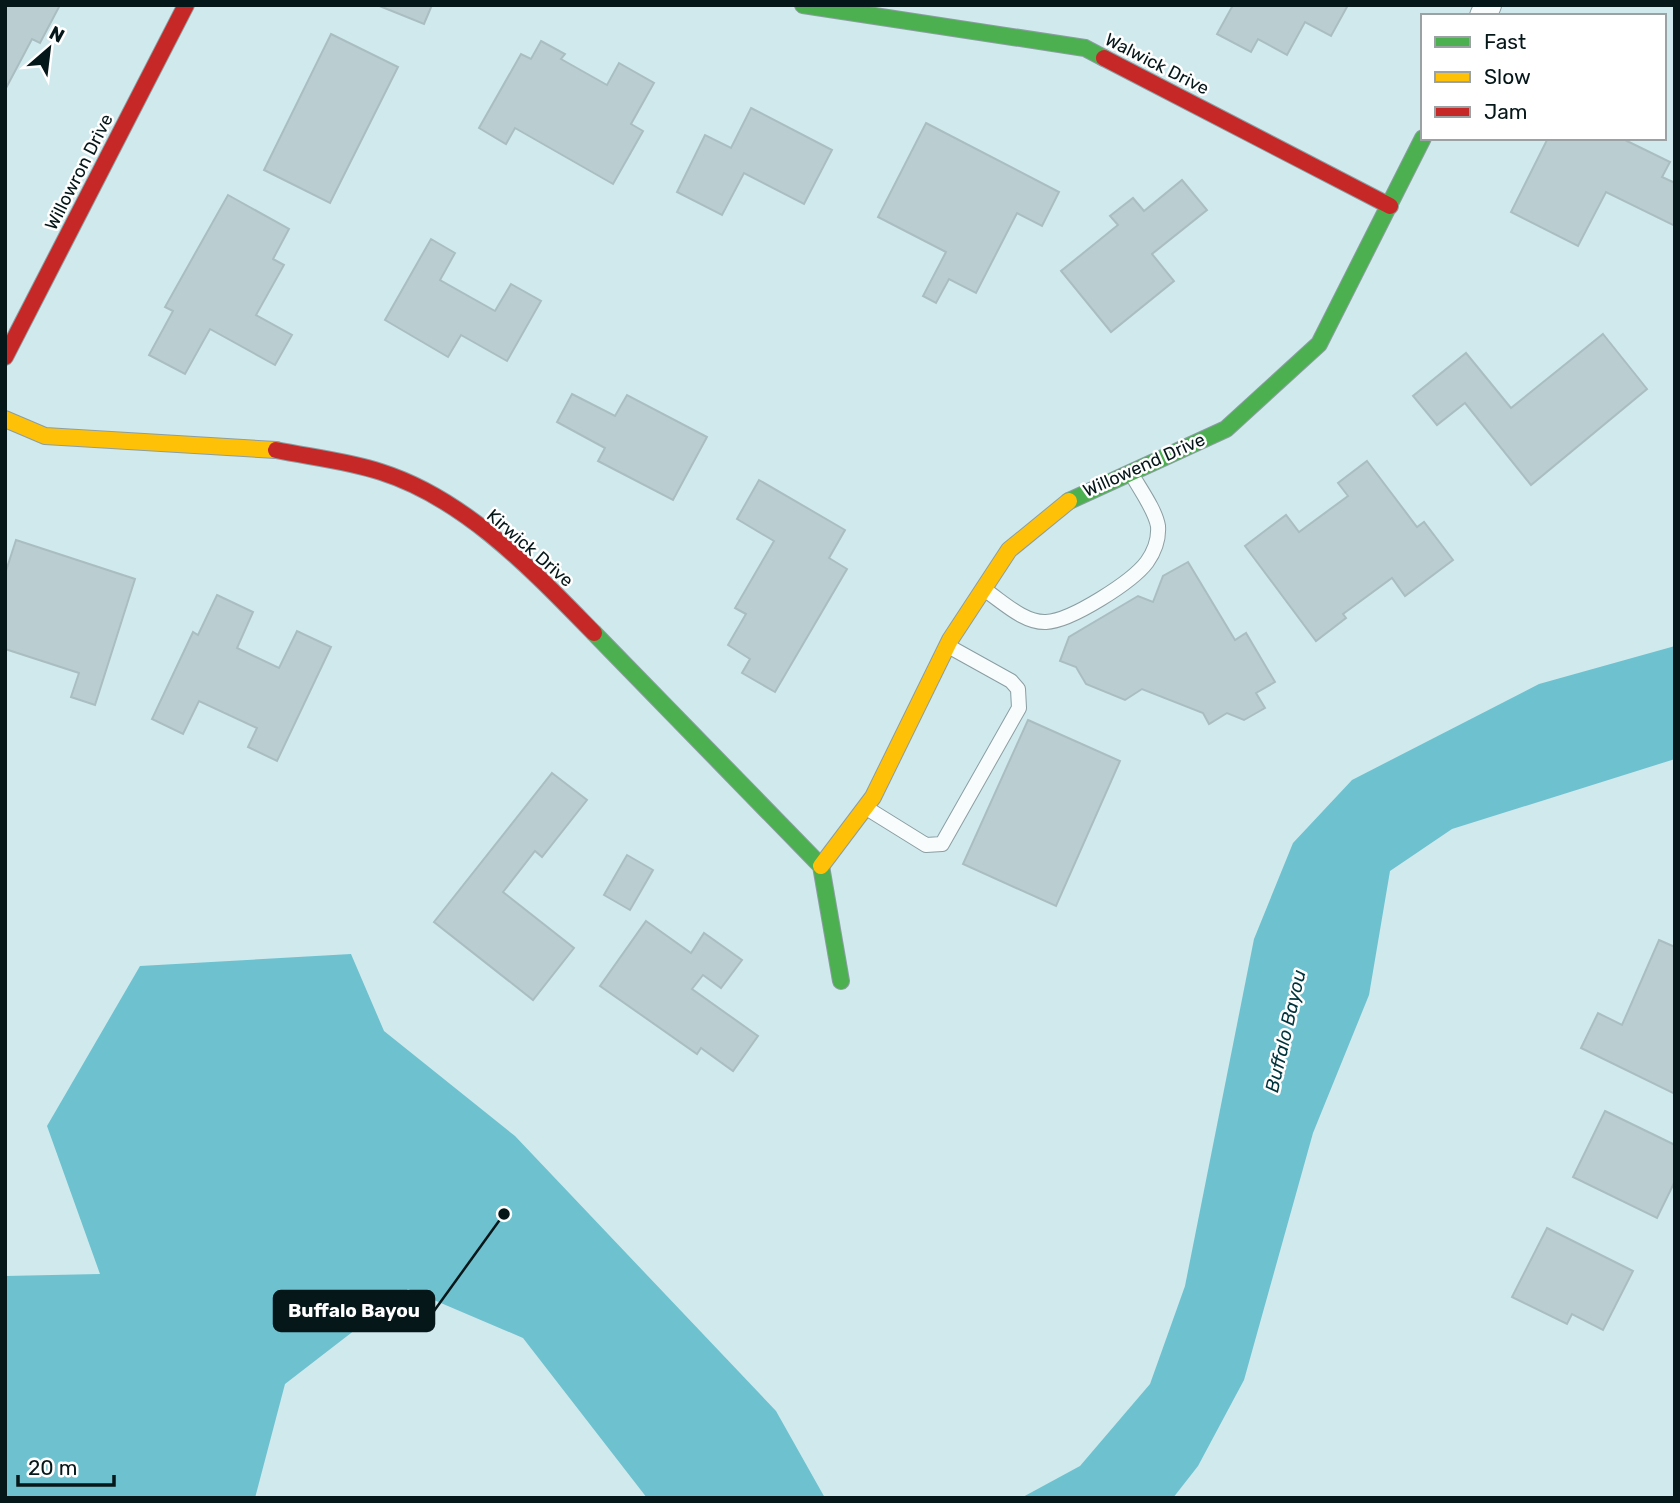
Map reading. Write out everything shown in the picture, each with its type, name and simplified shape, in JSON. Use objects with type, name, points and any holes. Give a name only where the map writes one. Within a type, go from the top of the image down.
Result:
[{"type":"street","name":"Willowron Drive","points":[[5,357],[186,5]]},
{"type":"street","name":"Walwick Drive","points":[[803,5],[1085,48],[1390,206]]},
{"type":"street","name":"Willowend Drive","points":[[821,866],[866,808],[947,645],[1009,550],[1075,496],[1226,429],[1319,344],[1422,140]]},
{"type":"street","name":"Kirwick Drive","points":[[5,419],[45,436],[272,449],[382,472],[453,506],[541,579],[821,866]]},
{"type":"street","points":[[821,866],[841,981]]},
{"type":"lane","points":[[984,589],[1031,620],[1047,622],[1068,617],[1127,581],[1147,563],[1156,545],[1158,525],[1130,471]]},
{"type":"lane","points":[[866,808],[926,845],[943,844],[1019,708],[1018,689],[1011,681],[947,645]]},
{"type":"water","points":[[1675,646],[1675,759],[1452,829],[1390,871],[1369,995],[1313,1133],[1244,1380],[1198,1466],[1173,1498],[1021,1498],[1080,1466],[1150,1384],[1185,1286],[1254,939],[1293,843],[1352,780],[1539,684]]},
{"type":"water","points":[[351,954],[384,1031],[515,1136],[776,1411],[825,1498],[647,1498],[523,1338],[408,1289],[285,1384],[255,1498],[5,1498],[5,1276],[100,1274],[47,1126],[140,966]]},
{"type":"building","points":[[5,5],[60,5],[40,43],[32,39],[5,90]]},
{"type":"building","points":[[377,5],[432,5],[424,24]]},
{"type":"building","points":[[1233,5],[1348,5],[1331,36],[1305,22],[1287,55],[1258,39],[1251,52],[1217,34]]},
{"type":"building","points":[[331,34],[398,67],[330,203],[264,170]]},
{"type":"building","points":[[541,41],[565,54],[561,59],[607,85],[619,63],[654,83],[631,124],[643,131],[613,184],[515,128],[506,144],[479,128],[521,54],[531,59]]},
{"type":"building","points":[[751,108],[832,150],[804,204],[744,173],[722,215],[677,192],[705,135],[731,148]]},
{"type":"building","points":[[926,123],[1059,192],[1042,226],[1017,213],[976,293],[949,279],[936,303],[923,296],[946,252],[878,217]]},
{"type":"building","points":[[1547,140],[1625,140],[1670,162],[1662,177],[1675,183],[1675,226],[1606,192],[1578,246],[1511,212]]},
{"type":"building","points":[[1182,180],[1207,210],[1152,254],[1174,281],[1111,332],[1061,271],[1118,225],[1110,216],[1133,198],[1144,211]]},
{"type":"building","points":[[228,195],[289,229],[273,259],[284,265],[256,315],[292,335],[275,365],[210,329],[185,374],[149,355],[173,311],[165,307]]},
{"type":"building","points":[[431,239],[455,253],[440,280],[495,311],[511,284],[541,301],[507,361],[461,335],[448,357],[385,320]]},
{"type":"building","points":[[1603,334],[1647,389],[1531,485],[1465,403],[1437,425],[1413,396],[1466,353],[1511,408]]},
{"type":"building","points":[[572,394],[615,416],[627,395],[707,437],[673,500],[598,461],[605,448],[557,422]]},
{"type":"building","points":[[1367,461],[1417,527],[1424,522],[1453,560],[1405,596],[1392,578],[1343,614],[1346,618],[1316,641],[1245,546],[1286,515],[1299,532],[1348,496],[1338,483]]},
{"type":"building","points":[[759,480],[845,530],[829,558],[847,569],[775,692],[742,673],[750,659],[728,645],[746,614],[735,608],[774,541],[737,519]]},
{"type":"building","points":[[16,540],[135,579],[95,705],[71,697],[79,673],[5,649],[5,574]]},
{"type":"building","points":[[1188,562],[1235,640],[1246,633],[1275,682],[1256,693],[1265,708],[1244,720],[1227,713],[1209,724],[1203,713],[1142,689],[1125,700],[1086,684],[1076,667],[1060,661],[1069,637],[1138,596],[1153,602],[1163,576]]},
{"type":"building","points":[[217,595],[253,612],[237,648],[279,668],[297,631],[331,647],[277,761],[248,747],[257,728],[199,701],[183,734],[152,719],[193,632],[198,635]]},
{"type":"building","points":[[1028,720],[1120,761],[1056,906],[963,864]]},
{"type":"building","points":[[552,773],[587,800],[542,857],[535,851],[503,892],[574,948],[533,1000],[434,922]]},
{"type":"building","points":[[627,855],[653,870],[630,910],[604,895]]},
{"type":"building","points":[[646,921],[691,953],[704,933],[742,960],[721,988],[703,975],[692,989],[758,1036],[733,1071],[701,1048],[697,1054],[600,986]]},
{"type":"building","points":[[1659,940],[1675,947],[1675,1094],[1581,1048],[1598,1013],[1622,1025]]},
{"type":"building","points":[[1605,1111],[1675,1145],[1675,1181],[1657,1218],[1573,1177]]},
{"type":"building","points":[[1547,1228],[1633,1271],[1603,1330],[1572,1314],[1567,1324],[1512,1297]]},
{"type":"traffic: fast","points":[[803,5],[1085,48],[1104,58]]},
{"type":"traffic: fast","points":[[1069,501],[1226,429],[1319,344],[1422,140]]},
{"type":"traffic: fast","points":[[594,633],[821,866],[841,981]]},
{"type":"traffic: slow","points":[[5,419],[45,436],[276,450]]},
{"type":"traffic: slow","points":[[821,866],[873,797],[950,640],[1009,550],[1069,501]]},
{"type":"traffic: jam","points":[[5,357],[186,5]]},
{"type":"traffic: jam","points":[[1104,58],[1390,206]]},
{"type":"traffic: jam","points":[[276,450],[368,468],[412,484],[442,500],[496,539],[547,585],[594,633]]},
{"type":"place","name":"Buffalo Bayou","points":[[504,1214]]}]
